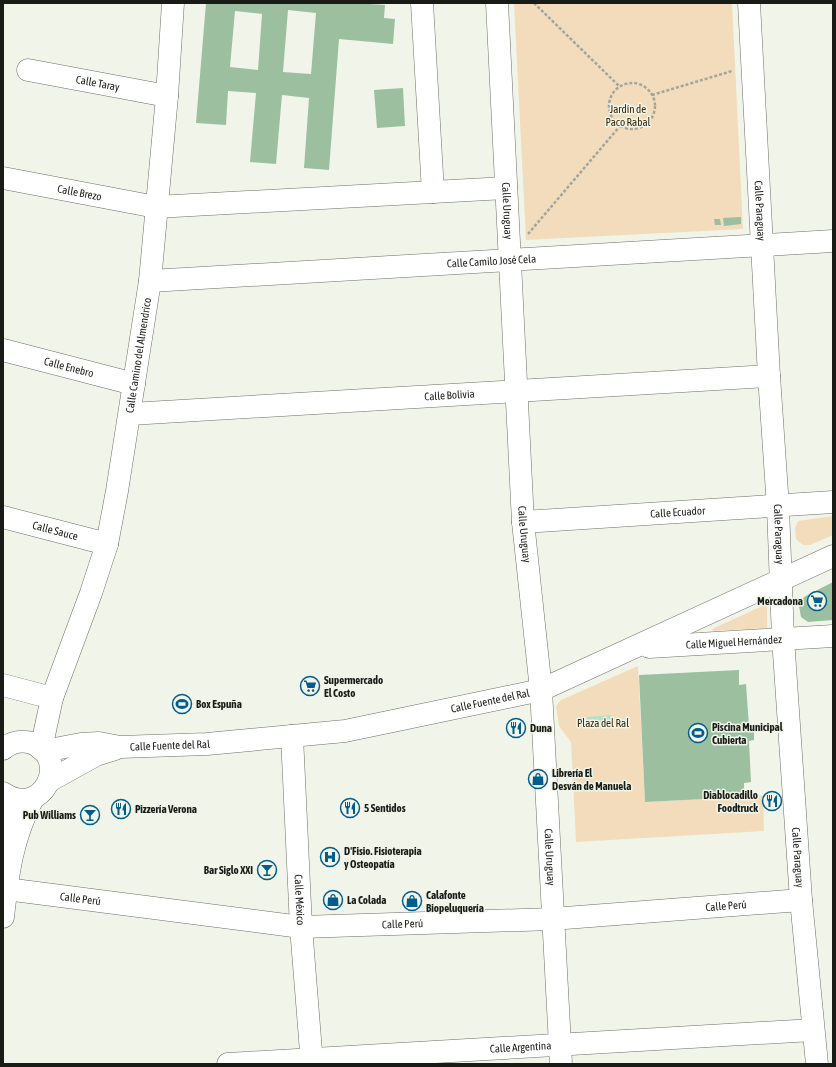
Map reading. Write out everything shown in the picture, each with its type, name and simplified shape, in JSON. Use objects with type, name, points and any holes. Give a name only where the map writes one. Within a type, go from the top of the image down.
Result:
[{"type":"street","name":"Calle Camino del Almendrico","points":[[43,750],[51,702],[91,593],[107,544],[130,414],[150,281],[167,96],[173,3]]},
{"type":"street","points":[[422,3],[433,192]]},
{"type":"street","name":"Calle Uruguay","points":[[497,3],[523,522],[541,690],[552,919],[561,1054]]},
{"type":"street","name":"Calle Paraguay","points":[[749,3],[768,376],[778,507],[783,638],[801,900],[817,1064]]},
{"type":"street","name":"Calle Taray","points":[[28,70],[167,96]]},
{"type":"street","name":"Calle Brezo","points":[[3,178],[156,207],[506,188]]},
{"type":"street","name":"Calle Camilo José Cela","points":[[150,281],[833,241]]},
{"type":"street","name":"Calle Enebro","points":[[3,350],[134,384]]},
{"type":"street","name":"Calle Bolivia","points":[[130,414],[768,376]]},
{"type":"street","name":"Calle Ecuador","points":[[523,522],[778,507],[833,502]]},
{"type":"street","name":"Calle Sauce","points":[[3,517],[107,544]]},
{"type":"street","name":"Calle Fuente del Ral","points":[[43,750],[81,744],[100,743],[120,747],[207,744],[345,731],[541,690],[833,556]]},
{"type":"street","name":"Calle Miguel Hernández","points":[[635,648],[833,636]]},
{"type":"street","points":[[3,686],[51,702],[64,731],[73,741],[81,744]]},
{"type":"street","name":"Calle Camino del Almendrico","points":[[6,747],[51,702]]},
{"type":"street","name":"Calle México","points":[[292,736],[301,927],[312,1062]]},
{"type":"street","points":[[3,917],[12,852],[23,818],[33,798],[46,788],[50,780],[50,764],[43,750],[30,743],[6,747]]},
{"type":"street","name":"Calle Fuente del Ral","points":[[50,780],[96,755],[120,747]]},
{"type":"street","points":[[3,793],[11,798],[19,800],[33,798]]},
{"type":"street","points":[[3,804],[12,852]]},
{"type":"street","name":"Calle Perú","points":[[6,889],[301,927],[552,919],[801,900]]},
{"type":"street","name":"Calle Argentina","points":[[228,1064],[561,1054],[813,1030]]},
{"type":"path","points":[[534,3],[619,86]]},
{"type":"path","points":[[652,95],[752,64]]},
{"type":"path","points":[[634,83],[648,89],[652,95],[655,110],[648,123],[634,129],[620,126],[610,114],[608,106],[610,99],[619,86],[634,83]]},
{"type":"path","points":[[509,259],[620,126]]},
{"type":"green space","name":"Jardín de Paco Rabal","points":[[514,3],[732,3],[743,229],[526,240]]},
{"type":"green space","points":[[833,516],[833,535],[810,545],[803,545],[796,539],[795,528],[798,521]]},
{"type":"green space","points":[[767,604],[767,628],[713,631],[712,629]]},
{"type":"green space","name":"Plaza del Ral","points":[[638,666],[645,802],[763,796],[764,831],[576,842],[571,742],[559,726],[556,706],[561,700]]},
{"type":"shaded area","points":[[611,715],[612,723],[588,725],[587,717]]},
{"type":"building","points":[[206,3],[355,3],[385,5],[384,18],[395,19],[393,44],[339,39],[329,170],[304,168],[309,98],[282,95],[276,164],[250,162],[256,93],[228,91],[226,125],[196,123]],"holes":[[[288,10],[316,13],[311,74],[283,72]],[[235,11],[262,14],[258,70],[230,67]]]},
{"type":"building","points":[[403,88],[405,126],[377,128],[374,90]]},
{"type":"building","points":[[741,217],[741,224],[724,226],[723,218]]},
{"type":"building","points":[[714,219],[720,219],[721,225],[715,225]]},
{"type":"building","name":"Mercadona","points":[[833,582],[833,620],[808,622],[801,617],[799,606],[804,597]]},
{"type":"building","name":"Piscina Municipal Cubierta","points":[[739,670],[739,685],[746,684],[749,726],[754,726],[754,740],[749,741],[751,782],[744,783],[744,797],[645,802],[639,675]]},
{"type":"place","name":"Mercadona","points":[[817,601]]},
{"type":"place","name":"Supermercado El Costo","points":[[310,686]]},
{"type":"place","name":"Box Espuña","points":[[182,704]]},
{"type":"place","name":"Duna","points":[[516,728]]},
{"type":"place","name":"Piscina Municipal Cubierta","points":[[698,733]]},
{"type":"place","name":"Librería El Desván de Manuela","points":[[538,779]]},
{"type":"place","name":"Diablocadillo Foodtruck","points":[[772,801]]},
{"type":"place","name":"5 Sentidos","points":[[350,808]]},
{"type":"place","name":"Pizzería Verona","points":[[121,809]]},
{"type":"place","name":"Pub Williams","points":[[90,815]]},
{"type":"place","name":"D'Fisio. Fisioterapia y Osteopatía","points":[[330,857]]},
{"type":"place","name":"Bar Siglo XXI","points":[[267,870]]},
{"type":"place","name":"La Colada","points":[[333,900]]},
{"type":"place","name":"Calafonte Biopeluquería","points":[[412,901]]}]
